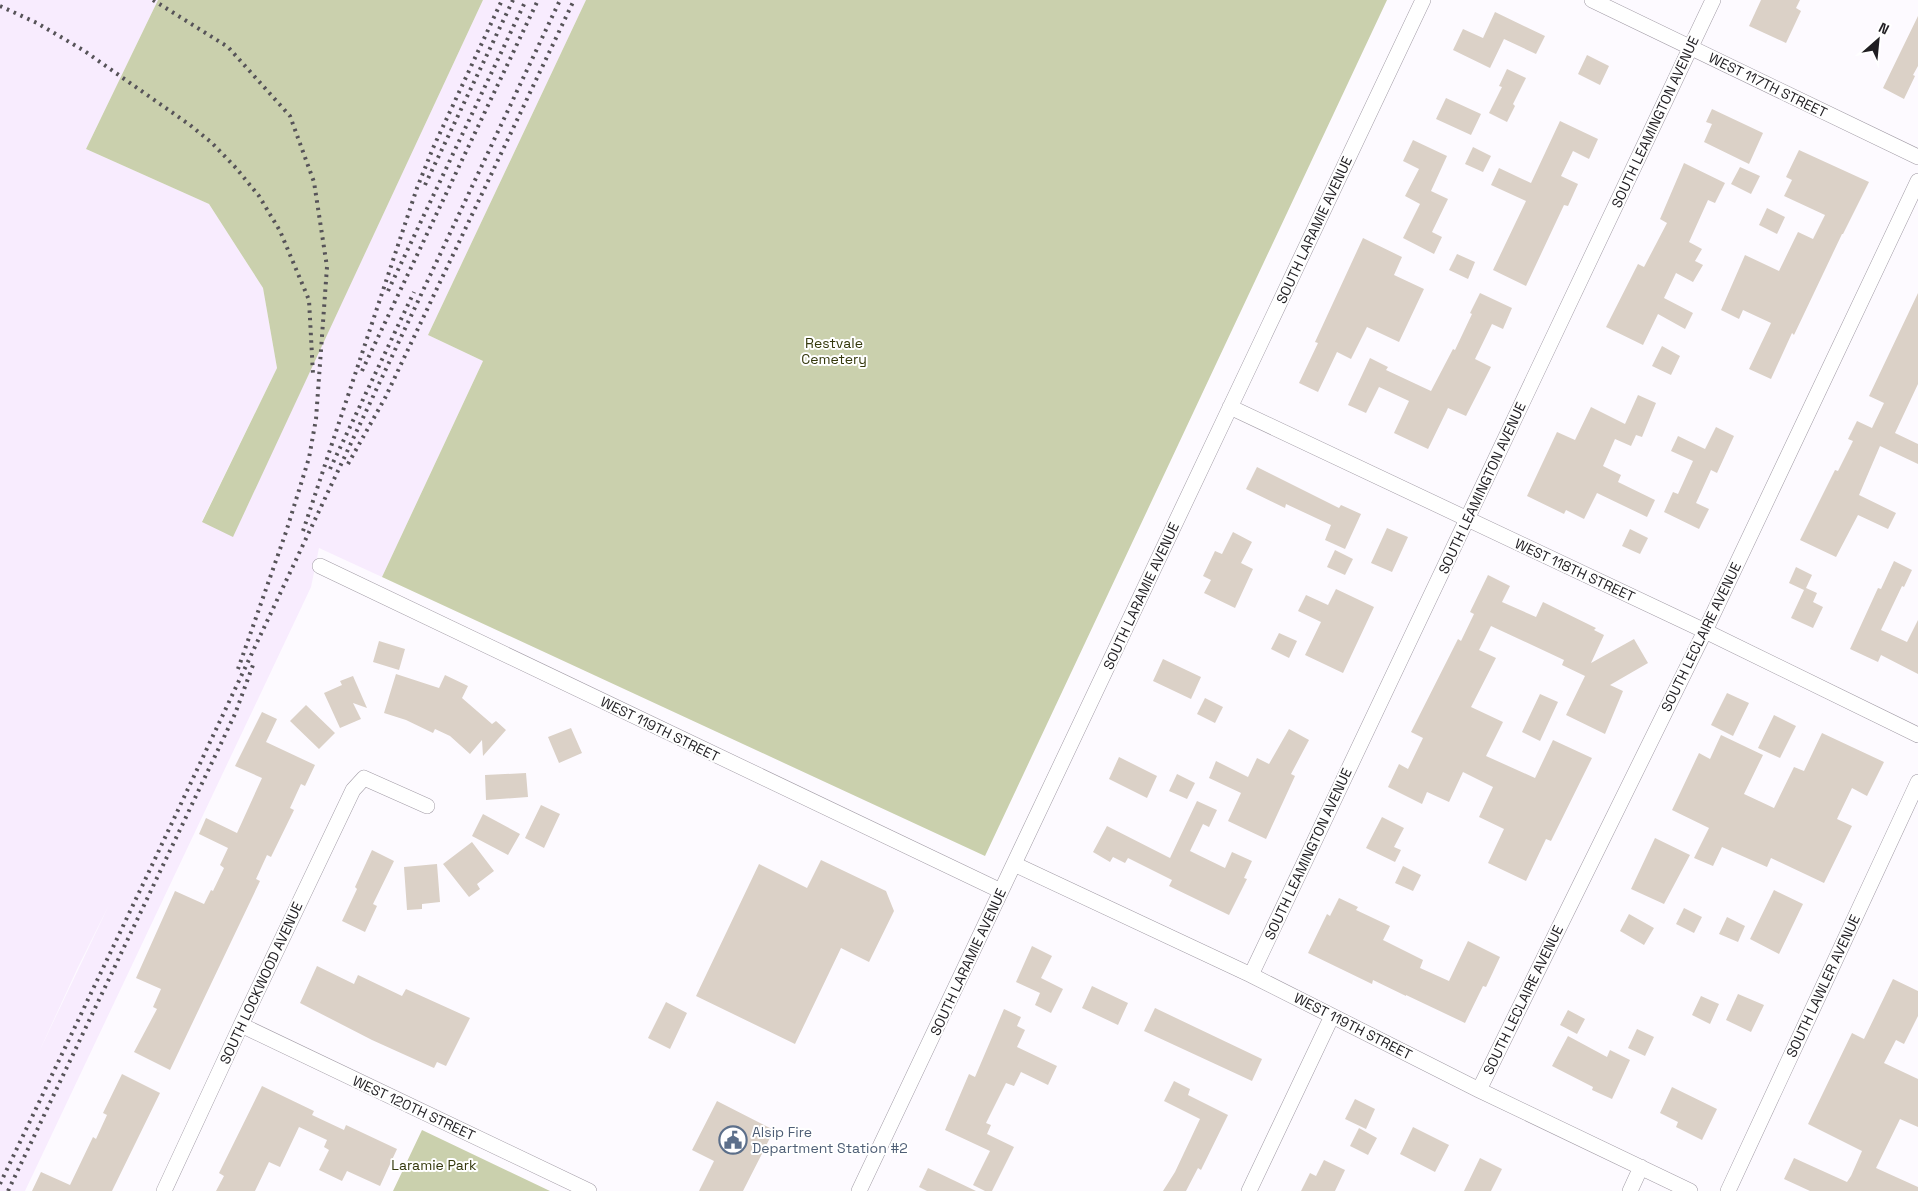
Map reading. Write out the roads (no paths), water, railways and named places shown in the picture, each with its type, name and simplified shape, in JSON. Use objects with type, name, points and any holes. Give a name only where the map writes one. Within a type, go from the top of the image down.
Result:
[{"type":"street","name":"SOUTH LARAMIE AVENUE","points":[[859,1191],[1423,0]]},
{"type":"street","name":"WEST 117TH STREET","points":[[1592,0],[1918,157]]},
{"type":"street","name":"SOUTH LEAMINGTON AVENUE","points":[[1251,975],[1712,0]]},
{"type":"street","name":"SOUTH LECLAIRE AVENUE","points":[[1479,1090],[1705,631],[1918,181]]},
{"type":"street","name":"WEST 118TH STREET","points":[[1230,407],[1466,520],[1705,631],[1918,735]]},
{"type":"street","name":"WEST 119TH STREET","points":[[320,566],[1001,890]]},
{"type":"street","name":"SOUTH LOCKWOOD AVENUE","points":[[164,1191],[240,1025],[353,790],[364,778],[427,806]]},
{"type":"street","name":"SOUTH LAWLER AVENUE","points":[[1728,1191],[1918,782]]},
{"type":"street","name":"WEST 119TH STREET","points":[[1014,864],[1251,975],[1479,1090],[1690,1191]]},
{"type":"street","points":[[1249,1191],[1332,1016]]},
{"type":"street","name":"WEST 120TH STREET","points":[[240,1025],[589,1191]]},
{"type":"street","points":[[1630,1191],[1641,1167]]},
{"type":"railway","points":[[153,0],[228,47],[290,116],[314,182],[327,267],[316,419],[309,458],[286,532],[238,669]]},
{"type":"railway","points":[[303,531],[417,188],[433,148],[502,0]]},
{"type":"railway","points":[[425,185],[513,0]]},
{"type":"railway","points":[[388,291],[526,0]]},
{"type":"railway","points":[[362,371],[538,0]]},
{"type":"railway","points":[[0,1184],[560,0]]},
{"type":"railway","points":[[348,464],[385,398],[574,0]]},
{"type":"railway","points":[[0,6],[37,23],[83,50],[190,125],[212,143],[236,168],[259,196],[280,231],[309,300],[313,374]]},
{"type":"railway","points":[[330,469],[414,292]]},
{"type":"railway","points":[[8,1191],[235,714],[253,665]]},
{"type":"place","name":"Alsip Fire Department Station #2","points":[[733,1140]]},
{"type":"park label","name":"Restvale Cemetery","points":[[834,352]]},
{"type":"park label","name":"Laramie Park","points":[[434,1165]]}]
